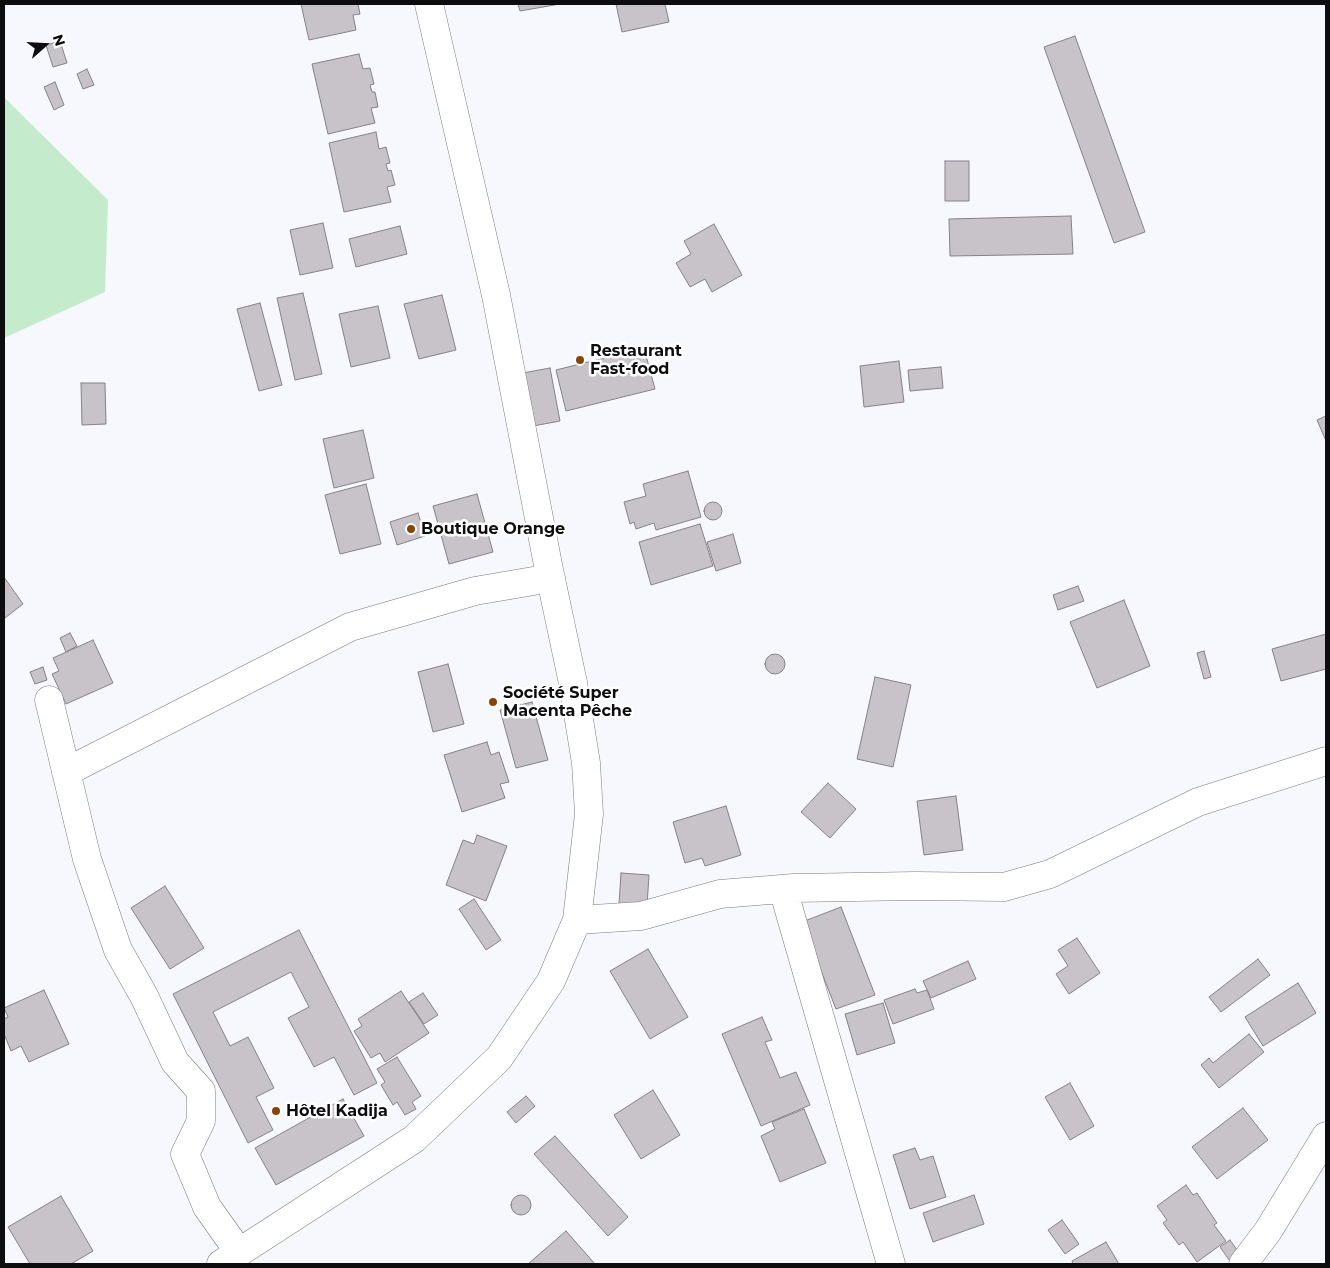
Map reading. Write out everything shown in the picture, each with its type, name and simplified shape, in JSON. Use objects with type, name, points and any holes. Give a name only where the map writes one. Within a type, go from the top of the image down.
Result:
[{"type":"street","points":[[49,700],[87,859],[118,950],[144,996],[175,1062],[201,1091],[201,1122],[185,1154],[230,1258],[414,1139],[499,1058],[551,981],[577,920],[589,814],[586,763],[573,683],[496,295],[429,4]]},
{"type":"street","points":[[66,772],[350,627],[475,591],[551,578]]},
{"type":"street","points":[[577,920],[641,916],[720,894],[794,888],[1004,887],[1050,874],[1198,802],[1326,761]]},
{"type":"street","points":[[783,890],[892,1264]]},
{"type":"street","points":[[1243,1264],[1268,1231],[1326,1136]]},
{"type":"green space","points":[[4,97],[108,200],[105,292],[4,338]]},
{"type":"building","points":[[301,4],[358,4],[360,14],[353,15],[356,30],[309,40]]},
{"type":"building","points":[[518,4],[560,4],[520,11]]},
{"type":"building","points":[[616,4],[665,4],[669,22],[622,32]]},
{"type":"building","points":[[1075,36],[1145,232],[1114,243],[1044,47]]},
{"type":"building","points":[[60,41],[67,63],[53,67],[46,45]]},
{"type":"building","points":[[359,54],[363,69],[370,68],[374,84],[370,85],[372,92],[375,92],[378,107],[371,108],[375,123],[328,134],[312,64]]},
{"type":"building","points":[[87,69],[94,85],[83,89],[77,74]]},
{"type":"building","points":[[55,82],[64,105],[54,110],[44,87]]},
{"type":"building","points":[[376,132],[379,149],[386,147],[390,163],[386,164],[388,171],[391,170],[395,185],[387,187],[391,202],[344,212],[329,143]]},
{"type":"building","points":[[945,161],[969,161],[969,201],[945,201]]},
{"type":"building","points":[[1071,216],[1073,254],[950,256],[949,219]]},
{"type":"building","points":[[323,223],[333,268],[300,275],[290,230]]},
{"type":"building","points":[[714,224],[742,275],[712,292],[705,279],[690,287],[676,263],[691,254],[684,241]]},
{"type":"building","points":[[400,226],[407,254],[356,267],[349,239]]},
{"type":"building","points":[[303,293],[322,374],[295,380],[277,298]]},
{"type":"building","points":[[442,295],[456,350],[419,359],[404,304]]},
{"type":"building","points":[[260,303],[282,385],[259,391],[237,309]]},
{"type":"building","points":[[378,306],[390,358],[351,367],[339,314]]},
{"type":"building","points":[[644,348],[655,389],[566,411],[556,370]]},
{"type":"building","points":[[899,361],[904,402],[864,407],[860,366]]},
{"type":"building","points":[[941,367],[943,388],[910,391],[908,370]]},
{"type":"building","points":[[550,368],[560,421],[533,426],[523,373]]},
{"type":"building","points":[[81,383],[105,383],[106,424],[82,425]]},
{"type":"building","points":[[1326,416],[1326,441],[1317,420]]},
{"type":"building","points":[[363,430],[374,478],[334,488],[323,439]]},
{"type":"building","points":[[688,471],[701,517],[656,530],[654,523],[636,529],[634,522],[630,524],[624,502],[646,496],[643,484]]},
{"type":"building","points":[[366,484],[381,544],[340,554],[325,495]]},
{"type":"building","points":[[477,494],[493,552],[449,564],[433,506]]},
{"type":"building","points":[[713,502],[719,505],[722,511],[719,517],[713,520],[707,517],[704,511],[707,505]]},
{"type":"building","points":[[418,513],[425,536],[397,545],[390,522]]},
{"type":"building","points":[[700,524],[713,566],[651,585],[639,542]]},
{"type":"building","points":[[733,534],[741,563],[716,571],[707,542]]},
{"type":"building","points":[[4,577],[23,604],[5,618],[4,616]]},
{"type":"building","points":[[1078,586],[1084,601],[1058,610],[1053,595]]},
{"type":"building","points":[[1124,600],[1150,666],[1097,688],[1070,622]]},
{"type":"building","points":[[70,633],[77,646],[66,652],[60,638]]},
{"type":"building","points":[[1326,634],[1326,669],[1281,681],[1272,649]]},
{"type":"building","points":[[93,640],[113,683],[66,704],[52,674],[59,671],[53,658]]},
{"type":"building","points":[[1204,651],[1211,677],[1204,679],[1197,653]]},
{"type":"building","points":[[775,654],[782,657],[785,664],[782,671],[775,674],[768,671],[765,664],[768,657]]},
{"type":"building","points":[[448,664],[464,724],[433,732],[418,672]]},
{"type":"building","points":[[43,667],[47,680],[35,684],[30,672]]},
{"type":"building","points":[[875,677],[911,685],[893,767],[857,759]]},
{"type":"building","points":[[532,702],[548,760],[516,768],[500,710]]},
{"type":"building","points":[[487,742],[491,755],[499,752],[509,782],[500,784],[505,798],[462,812],[444,755]]},
{"type":"building","points":[[828,783],[856,809],[830,838],[801,812]]},
{"type":"building","points":[[956,796],[963,850],[924,855],[917,801]]},
{"type":"building","points":[[726,806],[741,855],[705,866],[702,858],[685,863],[673,822]]},
{"type":"building","points":[[477,835],[507,846],[486,901],[446,885],[463,840],[474,844]]},
{"type":"building","points":[[621,873],[649,875],[647,906],[619,904]]},
{"type":"building","points":[[165,886],[204,948],[170,969],[131,908]]},
{"type":"building","points":[[474,899],[501,940],[486,950],[459,909]]},
{"type":"building","points":[[841,907],[875,995],[836,1009],[802,922]]},
{"type":"building","points":[[299,930],[377,1083],[354,1095],[334,1057],[314,1067],[288,1018],[309,1007],[291,972],[213,1012],[230,1046],[248,1037],[274,1088],[256,1097],[273,1130],[248,1143],[173,994]]},
{"type":"building","points":[[1077,938],[1100,973],[1069,994],[1056,974],[1068,966],[1058,950]]},
{"type":"building","points":[[648,949],[688,1017],[650,1039],[610,971]]},
{"type":"building","points":[[1258,959],[1270,975],[1221,1012],[1209,997]]},
{"type":"building","points":[[968,961],[976,979],[931,998],[923,981]]},
{"type":"building","points":[[1298,983],[1316,1013],[1263,1046],[1245,1017]]},
{"type":"building","points":[[915,989],[917,993],[927,990],[934,1009],[893,1024],[884,1000]]},
{"type":"building","points":[[44,990],[69,1044],[29,1062],[21,1046],[11,1051],[4,1034],[4,1019],[8,1017],[4,1008]]},
{"type":"building","points":[[401,991],[429,1033],[385,1062],[380,1053],[371,1058],[354,1031],[362,1026],[358,1019]]},
{"type":"building","points":[[423,993],[438,1015],[424,1024],[409,1002]]},
{"type":"building","points":[[883,1003],[895,1043],[857,1055],[845,1014]]},
{"type":"building","points":[[762,1017],[772,1040],[765,1042],[780,1078],[796,1072],[810,1105],[761,1126],[722,1034]]},
{"type":"building","points":[[1249,1034],[1264,1052],[1219,1088],[1201,1065],[1209,1058],[1213,1063]]},
{"type":"building","points":[[397,1057],[421,1096],[412,1102],[416,1109],[405,1115],[397,1102],[393,1105],[381,1085],[385,1082],[377,1069]]},
{"type":"building","points":[[1070,1083],[1094,1126],[1070,1140],[1045,1097]]},
{"type":"building","points":[[653,1090],[680,1135],[641,1159],[614,1115]]},
{"type":"building","points":[[526,1096],[535,1106],[516,1123],[507,1112]]},
{"type":"building","points":[[343,1099],[364,1136],[276,1185],[255,1148]]},
{"type":"building","points":[[1243,1108],[1268,1140],[1217,1179],[1192,1147]]},
{"type":"building","points":[[804,1109],[826,1163],[780,1182],[761,1136],[775,1129],[772,1122]]},
{"type":"building","points":[[555,1136],[628,1217],[608,1236],[534,1154]]},
{"type":"building","points":[[915,1148],[920,1160],[933,1156],[946,1197],[910,1209],[893,1155]]},
{"type":"building","points":[[1186,1185],[1193,1195],[1197,1193],[1217,1223],[1214,1225],[1226,1241],[1197,1262],[1183,1242],[1179,1245],[1163,1223],[1167,1220],[1157,1206]]},
{"type":"building","points":[[517,1195],[525,1195],[531,1201],[531,1209],[525,1215],[517,1215],[511,1209],[511,1201]]},
{"type":"building","points":[[974,1195],[984,1224],[933,1242],[923,1213]]},
{"type":"building","points":[[61,1196],[93,1251],[71,1264],[30,1264],[8,1227]]},
{"type":"building","points":[[1062,1220],[1079,1244],[1065,1254],[1048,1230]]},
{"type":"building","points":[[566,1231],[595,1264],[528,1264]]},
{"type":"building","points":[[1230,1240],[1244,1260],[1232,1264],[1220,1247]]},
{"type":"building","points":[[1106,1242],[1119,1264],[1073,1264],[1072,1261]]},
{"type":"place","name":"Restaurant Fast-food","points":[[580,360]]},
{"type":"place","name":"Boutique Orange","points":[[411,529]]},
{"type":"place","name":"Société Super Macenta Pêche","points":[[493,702]]},
{"type":"place","name":"Hôtel Kadija","points":[[276,1111]]}]
